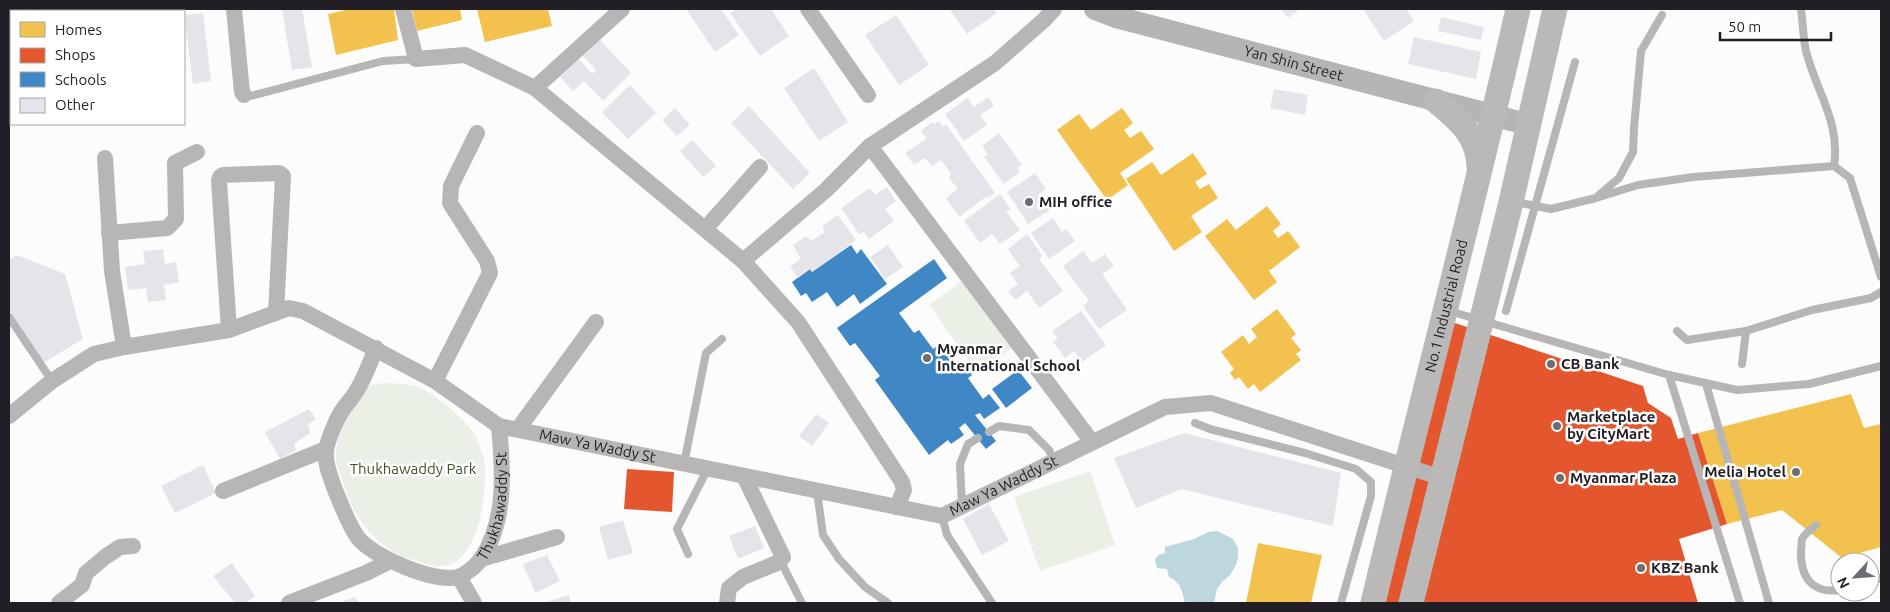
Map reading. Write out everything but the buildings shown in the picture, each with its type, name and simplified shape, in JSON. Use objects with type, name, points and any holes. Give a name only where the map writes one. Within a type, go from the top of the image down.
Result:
[{"type":"main road","name":"Yan Shin Street","points":[[1095,9],[1116,17],[1530,125]]},
{"type":"main road","name":"No.1 Industrial Road","points":[[1372,603],[1479,177],[1518,9]]},
{"type":"main road","points":[[1411,603],[1482,320],[1523,203],[1530,125],[1555,9]]},
{"type":"main road","points":[[1436,101],[1457,118],[1472,137],[1479,157],[1479,177]]},
{"type":"street","points":[[234,9],[242,92],[244,95]]},
{"type":"street","points":[[403,9],[416,59],[464,55],[535,88],[743,261],[798,322],[902,482],[904,490],[897,507]]},
{"type":"street","points":[[535,88],[622,9]]},
{"type":"street","points":[[808,9],[868,95]]},
{"type":"street","points":[[743,261],[826,190],[870,146],[995,62],[1044,20],[1054,9]]},
{"type":"street","points":[[435,381],[490,273],[487,261],[450,202],[451,186],[477,133]]},
{"type":"street","points":[[870,146],[1092,442]]},
{"type":"street","points":[[109,233],[167,228],[176,219],[176,162],[197,152]]},
{"type":"street","points":[[105,158],[112,271],[124,347]]},
{"type":"street","points":[[705,229],[760,167]]},
{"type":"street","points":[[229,330],[219,181],[223,175],[280,173],[283,176],[276,313]]},
{"type":"street","points":[[9,416],[52,381],[94,354],[124,347],[229,330],[289,308],[303,311],[376,348],[435,381],[499,426]]},
{"type":"street","points":[[518,429],[596,322]]},
{"type":"street","points":[[223,491],[326,449],[342,409],[357,391],[376,348]]},
{"type":"street","name":"Maw Ya Waddy St","points":[[499,426],[942,516],[1165,407],[1211,403],[1442,478]]},
{"type":"street","name":"Thukhawaddy St","points":[[326,449],[327,467],[347,518],[359,539],[390,561],[421,574],[447,578],[459,577],[481,559],[493,533],[501,504],[502,458],[499,426]]},
{"type":"street","points":[[728,603],[730,588],[743,577],[777,564],[784,557],[744,476]]},
{"type":"street","points":[[481,559],[557,536]]},
{"type":"street","points":[[59,603],[82,585],[86,573],[105,557],[120,548],[133,546]]},
{"type":"street","points":[[289,603],[390,561]]},
{"type":"street","name":"Thukhawaddy St","points":[[459,577],[474,603]]},
{"type":"lane","points":[[1801,9],[1806,51],[1834,129],[1836,150],[1834,166]]},
{"type":"lane","points":[[1596,198],[1619,178],[1634,152],[1634,128],[1642,51],[1662,15]]},
{"type":"lane","points":[[244,95],[247,97],[383,61],[416,59]]},
{"type":"lane","points":[[1506,311],[1523,203],[1575,62]]},
{"type":"lane","points":[[1523,203],[1551,208],[1596,198],[1638,185],[1693,176],[1834,166],[1850,178],[1881,277]]},
{"type":"lane","points":[[1677,331],[1687,340],[1746,331],[1812,310],[1871,298],[1881,292]]},
{"type":"lane","points":[[1446,310],[1669,375],[1738,390],[1809,384],[1881,366]]},
{"type":"lane","points":[[9,317],[52,381]]},
{"type":"lane","points":[[1742,364],[1746,331]]},
{"type":"lane","points":[[684,464],[706,353],[722,339]]},
{"type":"lane","points":[[1669,375],[1740,603]]},
{"type":"lane","points":[[1706,384],[1769,603]]},
{"type":"lane","points":[[1196,423],[1210,429],[1305,452],[1356,468],[1371,482],[1371,496],[1341,603]]},
{"type":"lane","points":[[989,432],[999,426],[1029,430],[1048,450],[1054,461]]},
{"type":"lane","points":[[962,506],[960,464],[968,444],[978,438]]},
{"type":"lane","points":[[688,554],[677,529],[708,468]]},
{"type":"lane","points":[[817,491],[823,535],[838,559],[865,587],[888,603]]},
{"type":"lane","points":[[942,516],[947,535],[992,603]]},
{"type":"lane","points":[[1816,525],[1802,539],[1802,571],[1806,579],[1817,587],[1830,589]]},
{"type":"lane","points":[[780,560],[802,603]]},
{"type":"green space","points":[[963,280],[1012,348],[978,373],[929,305]]},
{"type":"green space","name":"Thukhawaddy Park","points":[[391,383],[418,387],[442,402],[467,424],[477,439],[482,454],[485,465],[484,493],[474,538],[459,560],[448,565],[431,565],[420,562],[404,557],[385,547],[362,523],[351,504],[339,471],[336,458],[337,448],[342,428],[347,418],[371,384]]},
{"type":"green space","points":[[1090,471],[1115,545],[1040,571],[1014,497]]},
{"type":"water","points":[[1217,531],[1233,539],[1238,548],[1236,565],[1230,575],[1217,589],[1214,603],[1185,603],[1179,584],[1169,577],[1167,569],[1157,568],[1155,559],[1165,553],[1165,547],[1194,539],[1208,532]]},
{"type":"place","name":"MIH office","points":[[1029,202]]},
{"type":"place","name":"Myanmar International School","points":[[927,358]]},
{"type":"place","name":"CB Bank","points":[[1551,364]]},
{"type":"place","name":"Marketplace by CityMart","points":[[1557,426]]},
{"type":"place","name":"Melia Hotel","points":[[1796,472]]},
{"type":"place","name":"Myanmar Plaza","points":[[1560,478]]},
{"type":"place","name":"KBZ Bank","points":[[1641,568]]}]
